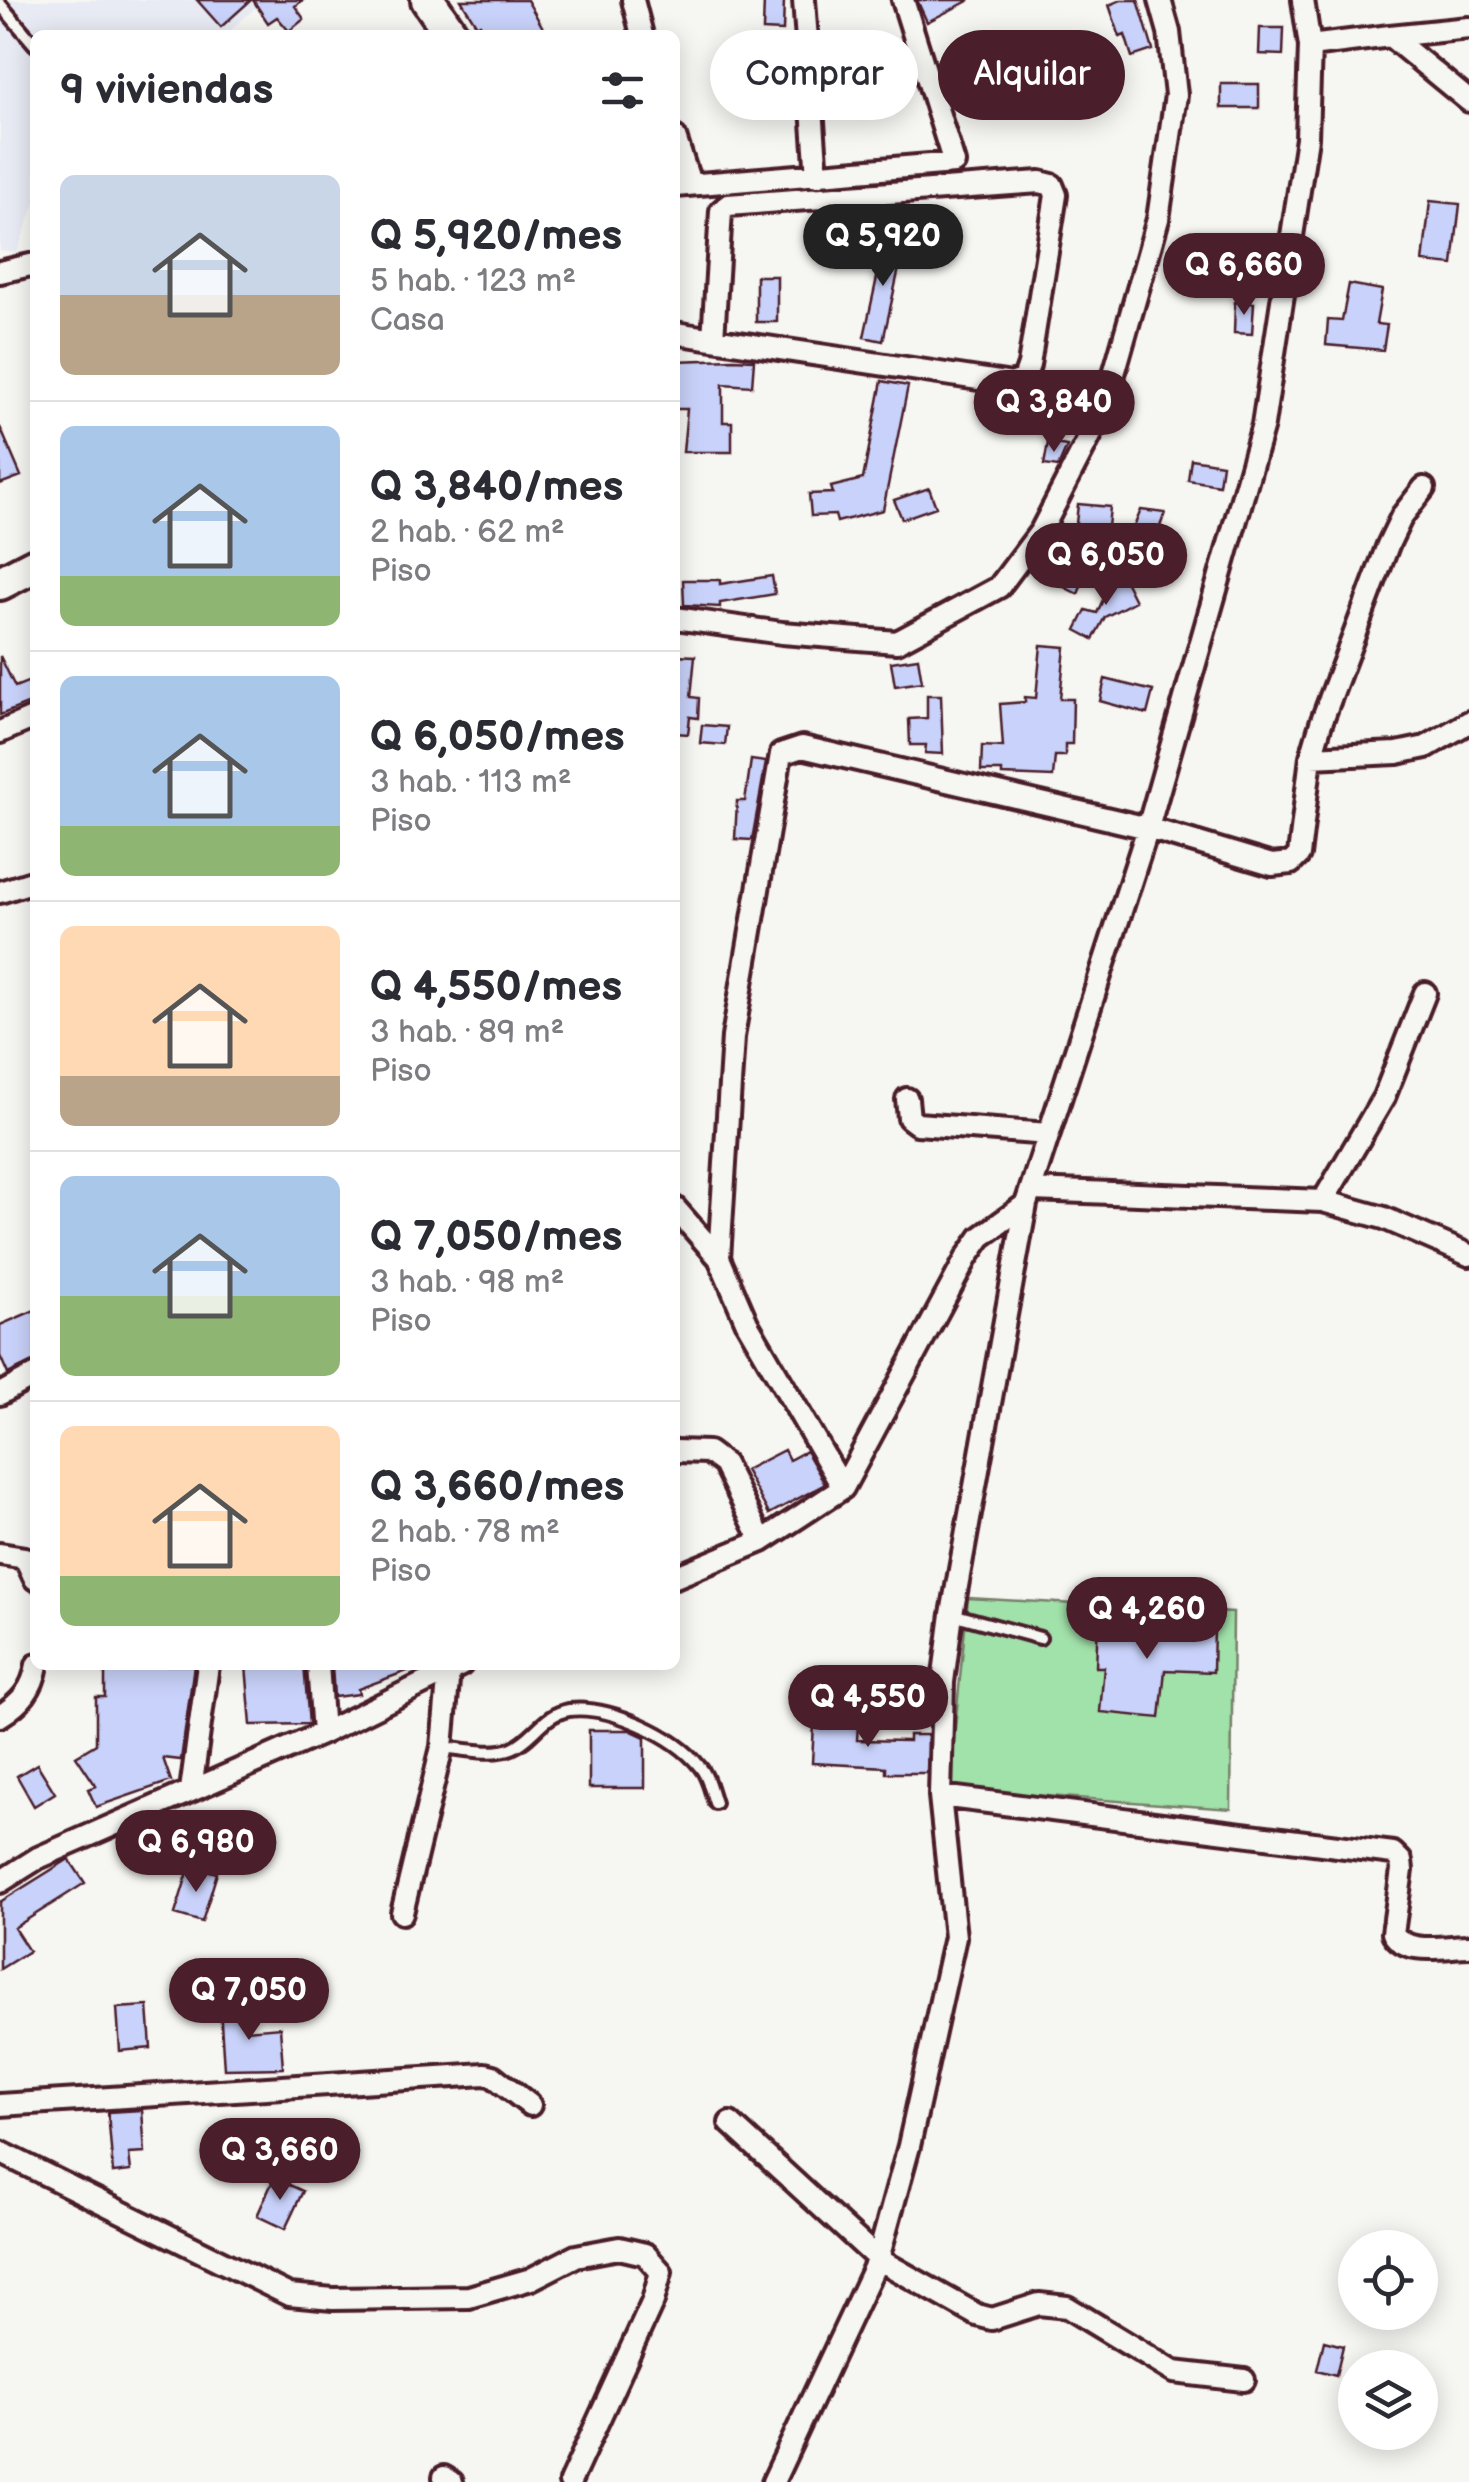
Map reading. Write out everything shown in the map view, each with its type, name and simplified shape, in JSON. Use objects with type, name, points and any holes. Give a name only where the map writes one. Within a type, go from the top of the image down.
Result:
[{"type":"main road","points":[[428,0],[449,30]]},
{"type":"main road","points":[[0,583],[30,568]]},
{"type":"street","points":[[632,0],[641,30]]},
{"type":"street","points":[[804,0],[816,176]]},
{"type":"street","points":[[682,184],[954,163],[903,0]]},
{"type":"street","points":[[680,619],[898,642],[999,586],[1042,531],[1104,409],[1158,219],[1176,94],[1169,32],[1160,0]]},
{"type":"street","points":[[773,2482],[878,2259],[909,2146],[956,1936],[940,1796],[943,1682],[952,1614],[1029,1197],[1148,828],[1263,425],[1307,138],[1310,46],[1303,0]]},
{"type":"street","points":[[1310,46],[1469,28]]},
{"type":"street","points":[[1390,36],[1469,101]]},
{"type":"street","points":[[680,334],[713,339],[1012,384],[1024,379],[1056,195],[1052,185],[1040,182],[728,205],[721,211],[713,339]]},
{"type":"street","points":[[0,272],[30,265]]},
{"type":"street","points":[[719,1258],[733,1038],[780,754],[802,747],[1148,828],[1272,865],[1291,863],[1299,856],[1311,758],[1388,545],[1402,516],[1424,488]]},
{"type":"street","points":[[0,732],[30,718]]},
{"type":"street","points":[[1311,758],[1397,753],[1426,746],[1467,724]]},
{"type":"street","points":[[0,892],[30,883]]},
{"type":"street","points":[[1322,1201],[1384,1096],[1425,993]]},
{"type":"street","points":[[907,1099],[909,1118],[917,1124],[1050,1134]]},
{"type":"street","points":[[680,1575],[762,1541],[843,1488],[968,1257],[981,1238],[1029,1197],[1322,1201],[1384,1218],[1469,1254]]},
{"type":"street","points":[[680,1214],[719,1258],[747,1323],[843,1488]]},
{"type":"street","points":[[0,1394],[30,1378]]},
{"type":"street","points":[[680,1451],[708,1452],[724,1464],[762,1541]]},
{"type":"street","points":[[0,1554],[25,1558],[30,1568]]},
{"type":"street","points":[[0,1716],[15,1707],[34,1684],[36,1670]]},
{"type":"street","points":[[192,1790],[207,1670]]},
{"type":"street","points":[[318,1670],[323,1733]]},
{"type":"street","points":[[0,1882],[38,1858],[323,1733],[451,1670]]},
{"type":"street","points":[[402,1912],[442,1748],[455,1670]]},
{"type":"street","points":[[940,1796],[1393,1853],[1402,1870],[1393,1933],[1398,1942],[1408,1947],[1469,1946]]},
{"type":"street","points":[[0,2105],[485,2074],[530,2105]]},
{"type":"street","points":[[730,2123],[878,2259],[977,2314],[992,2319],[1038,2304],[1067,2308],[1174,2372],[1244,2380]]},
{"type":"street","points":[[0,2152],[289,2295],[333,2299],[469,2297],[530,2279],[576,2256],[619,2248],[645,2254],[661,2272],[653,2301],[570,2482]]},
{"type":"lane","points":[[0,4],[30,39]]},
{"type":"lane","points":[[952,1614],[1040,1638]]},
{"type":"lane","points":[[442,1748],[507,1750],[552,1714],[572,1710],[619,1718],[648,1727],[700,1767],[714,1803]]},
{"type":"shaded area","points":[[0,0],[264,0],[231,30],[30,30],[30,217],[17,252],[0,251]]},
{"type":"green space","points":[[968,1598],[1233,1613],[1231,1809],[949,1789]]},
{"type":"building","points":[[197,0],[251,0],[221,27]]},
{"type":"building","points":[[253,0],[303,0],[295,6],[304,19],[290,30],[277,17],[268,23]]},
{"type":"building","points":[[461,0],[527,0],[544,30],[484,30],[480,24],[477,26]]},
{"type":"building","points":[[764,0],[784,0],[783,30],[763,30]]},
{"type":"building","points":[[917,0],[970,0],[927,22]]},
{"type":"building","points":[[1138,0],[1153,50],[1132,57],[1125,30],[1118,30],[1109,5]]},
{"type":"building","points":[[1260,28],[1284,28],[1283,55],[1259,54]]},
{"type":"building","points":[[1221,84],[1259,84],[1259,108],[1221,108]]},
{"type":"building","points":[[1430,201],[1460,204],[1453,265],[1423,262]]},
{"type":"building","points":[[876,242],[900,243],[899,268],[883,341],[864,337],[878,273],[874,273]]},
{"type":"building","points":[[756,276],[777,276],[777,322],[756,322]]},
{"type":"building","points":[[1349,284],[1382,290],[1376,324],[1387,325],[1383,350],[1326,345],[1328,320],[1342,321]]},
{"type":"building","points":[[1235,302],[1254,303],[1252,334],[1234,333]]},
{"type":"building","points":[[754,360],[752,386],[723,384],[723,422],[732,422],[732,452],[683,452],[687,409],[680,409],[680,361]]},
{"type":"building","points":[[882,381],[908,386],[883,510],[837,522],[835,515],[811,516],[809,494],[833,493],[831,487],[863,479]]},
{"type":"building","points":[[1074,402],[1089,409],[1076,433],[1062,427]]},
{"type":"building","points":[[0,427],[21,476],[0,484]]},
{"type":"building","points":[[1048,443],[1067,446],[1058,467],[1044,465]]},
{"type":"building","points":[[1191,459],[1222,464],[1219,485],[1188,480]]},
{"type":"building","points":[[929,488],[936,507],[902,519],[894,500]]},
{"type":"building","points":[[1078,504],[1110,507],[1107,537],[1102,535],[1078,594],[1056,583],[1073,552]]},
{"type":"building","points":[[1141,510],[1165,513],[1156,551],[1127,543]]},
{"type":"building","points":[[772,576],[775,594],[720,603],[720,607],[684,605],[683,580],[720,580],[720,584]]},
{"type":"building","points":[[1123,577],[1135,601],[1105,617],[1093,639],[1076,630],[1086,610],[1097,613],[1110,584]]},
{"type":"building","points":[[1041,645],[1065,647],[1060,699],[1073,699],[1072,744],[1065,744],[1065,756],[1055,756],[1053,777],[981,771],[982,746],[1003,747],[1000,704],[1036,698]]},
{"type":"building","points":[[680,655],[695,656],[691,697],[699,698],[698,718],[690,717],[688,734],[680,733]]},
{"type":"building","points":[[0,656],[15,687],[30,681],[30,703],[0,715]]},
{"type":"building","points":[[918,658],[922,682],[895,686],[891,662]]},
{"type":"building","points":[[1105,679],[1153,691],[1147,714],[1100,701]]},
{"type":"building","points":[[927,695],[941,695],[943,754],[925,753],[926,745],[910,745],[909,719],[927,718]]},
{"type":"building","points":[[702,725],[727,727],[725,745],[700,743]]},
{"type":"building","points":[[751,760],[766,762],[752,840],[735,839],[737,801],[745,801]]},
{"type":"building","points":[[30,1312],[30,1363],[8,1374],[0,1356],[0,1325]]},
{"type":"building","points":[[784,1450],[789,1460],[806,1451],[825,1484],[769,1514],[745,1470]]},
{"type":"building","points":[[1098,1620],[1214,1626],[1213,1672],[1165,1670],[1160,1718],[1100,1712],[1104,1667],[1096,1667]]},
{"type":"building","points":[[105,1670],[193,1670],[181,1760],[163,1758],[171,1781],[96,1807],[88,1789],[96,1786],[76,1756],[96,1744],[96,1697],[105,1697]]},
{"type":"building","points":[[246,1670],[304,1670],[309,1724],[251,1725]]},
{"type":"building","points":[[332,1670],[410,1670],[358,1689],[359,1694],[334,1697]]},
{"type":"building","points":[[814,1723],[858,1726],[857,1740],[909,1741],[909,1735],[928,1735],[927,1773],[886,1773],[886,1767],[812,1763]]},
{"type":"building","points":[[589,1730],[630,1730],[645,1737],[645,1788],[589,1788]]},
{"type":"building","points":[[37,1764],[55,1793],[34,1806],[17,1776]]},
{"type":"building","points":[[69,1859],[85,1883],[14,1928],[29,1951],[0,1969],[0,1902]]},
{"type":"building","points":[[199,1868],[217,1873],[202,1922],[175,1914],[188,1872],[197,1874]]},
{"type":"building","points":[[244,2005],[246,2030],[280,2027],[283,2068],[224,2069],[220,2007]]},
{"type":"building","points":[[148,2006],[151,2048],[120,2051],[117,2008]]},
{"type":"building","points":[[142,2110],[145,2153],[129,2154],[131,2171],[113,2173],[108,2112]]},
{"type":"building","points":[[274,2178],[303,2191],[285,2229],[257,2216]]},
{"type":"building","points":[[1324,2341],[1343,2346],[1338,2350],[1336,2375],[1317,2370]]}]
